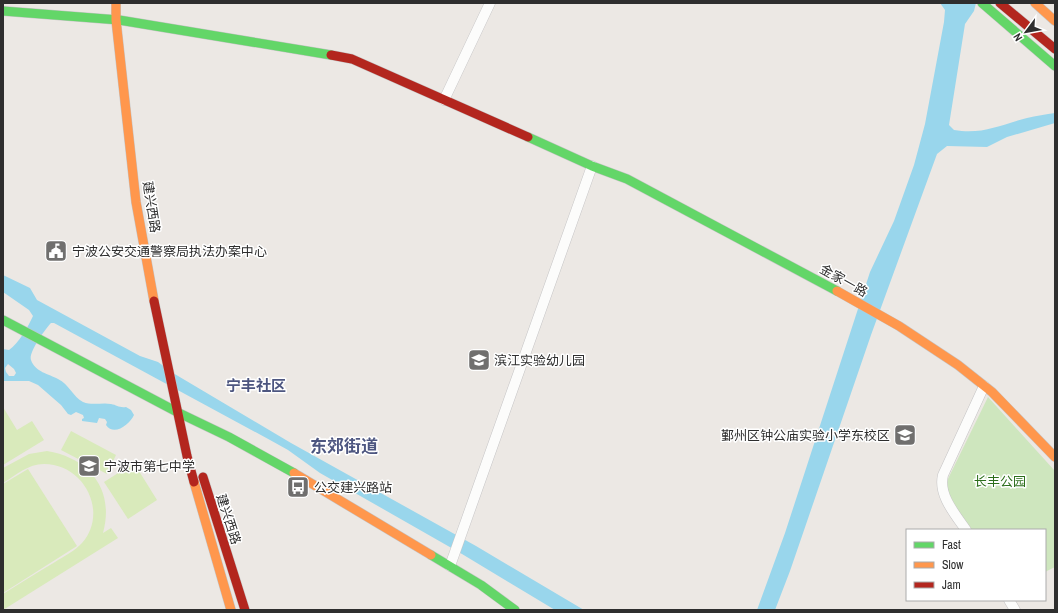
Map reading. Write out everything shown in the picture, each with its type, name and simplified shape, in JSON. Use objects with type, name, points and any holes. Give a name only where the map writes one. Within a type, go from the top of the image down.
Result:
[{"type":"main road","name":"建兴西路","points":[[116,3],[116,20],[136,202],[187,456],[231,610]]},
{"type":"main road","points":[[982,3],[1055,66]]},
{"type":"main road","points":[[1000,3],[1055,49]]},
{"type":"main road","points":[[1007,3],[1055,46]]},
{"type":"main road","points":[[1035,3],[1055,21]]},
{"type":"main road","name":"金家一路","points":[[3,11],[116,20],[352,59],[592,166],[627,179],[815,278],[899,326],[958,365],[998,398],[1055,457]]},
{"type":"main road","points":[[3,320],[179,413],[229,437],[301,477],[450,564],[515,610]]},
{"type":"main road","name":"建兴西路","points":[[179,413],[194,450],[245,610]]},
{"type":"street","points":[[444,100],[490,3]]},
{"type":"street","points":[[450,564],[592,166]]},
{"type":"street","points":[[965,529],[945,497],[941,483],[943,474],[984,386]]},
{"type":"street","points":[[1010,601],[1016,610]]},
{"type":"green space","name":"长丰公园","points":[[988,397],[1055,471],[1055,567],[1046,572],[1046,529],[968,529],[943,489]]},
{"type":"green space","points":[[3,407],[17,430],[32,421],[44,440],[3,465]]},
{"type":"green space","points":[[71,431],[116,455],[107,474],[61,450]]},
{"type":"green space","points":[[47,451],[62,455],[75,461],[86,468],[95,478],[102,490],[105,503],[106,517],[103,533],[111,528],[118,538],[3,610],[3,594],[73,551],[82,543],[90,531],[93,518],[92,504],[88,492],[81,481],[71,472],[58,466],[38,464],[22,470],[3,483],[3,468],[29,454]]},
{"type":"green space","points":[[134,463],[157,500],[128,519],[104,482]]},
{"type":"green space","points":[[28,469],[77,546],[3,593],[3,484]]},
{"type":"water","points":[[940,3],[976,3],[974,11],[965,24],[949,125],[954,130],[982,130],[1027,118],[1055,113],[1055,123],[1007,137],[987,147],[947,146],[937,154],[871,335],[790,571],[775,610],[757,610],[785,533],[870,272],[894,221],[914,165],[925,124],[944,22],[945,10]]},
{"type":"water","points":[[3,275],[30,288],[37,300],[140,356],[158,362],[173,373],[291,443],[476,546],[584,610],[555,610],[462,554],[320,473],[288,450],[54,323],[51,323],[32,352],[31,360],[33,364],[39,370],[62,381],[76,397],[83,402],[90,404],[104,403],[126,407],[131,410],[134,415],[132,419],[122,428],[113,430],[106,425],[107,422],[105,419],[99,418],[97,423],[82,421],[84,418],[83,415],[76,412],[71,415],[68,414],[61,405],[38,385],[29,381],[3,381],[3,349],[9,350],[20,339],[33,316],[29,310],[3,292]],"holes":[[[8,364],[16,373],[14,376],[9,376],[5,368]]]},
{"type":"traffic: fast","points":[[982,3],[1055,66]]},
{"type":"traffic: fast","points":[[3,11],[119,20],[331,55]]},
{"type":"traffic: fast","points":[[528,137],[592,166],[627,179],[837,291]]},
{"type":"traffic: fast","points":[[3,320],[179,413],[229,437],[294,473]]},
{"type":"traffic: fast","points":[[431,555],[481,585],[515,610]]},
{"type":"traffic: slow","points":[[116,3],[116,20],[136,202],[154,301]]},
{"type":"traffic: slow","points":[[1035,3],[1055,21]]},
{"type":"traffic: slow","points":[[837,291],[899,326],[958,365],[992,392],[1055,457]]},
{"type":"traffic: slow","points":[[294,473],[431,555]]},
{"type":"traffic: slow","points":[[194,482],[231,610]]},
{"type":"traffic: jam","points":[[1000,3],[1055,49]]},
{"type":"traffic: jam","points":[[331,55],[352,59],[528,137]]},
{"type":"traffic: jam","points":[[154,301],[187,456],[194,482]]},
{"type":"traffic: jam","points":[[203,477],[245,610]]},
{"type":"place","name":"宁波公安交通警察局执法办案中心","points":[[56,251]]},
{"type":"place","name":"滨江实验幼儿园","points":[[479,360]]},
{"type":"place","name":"鄞州区钟公庙实验小学东校区","points":[[905,435]]},
{"type":"place","name":"宁波市第七中学","points":[[89,466]]},
{"type":"place","name":"公交建兴路站","points":[[298,487]]},
{"type":"district","name":"宁丰社区","points":[[256,386]]},
{"type":"district","name":"东郊街道","points":[[344,446]]}]
